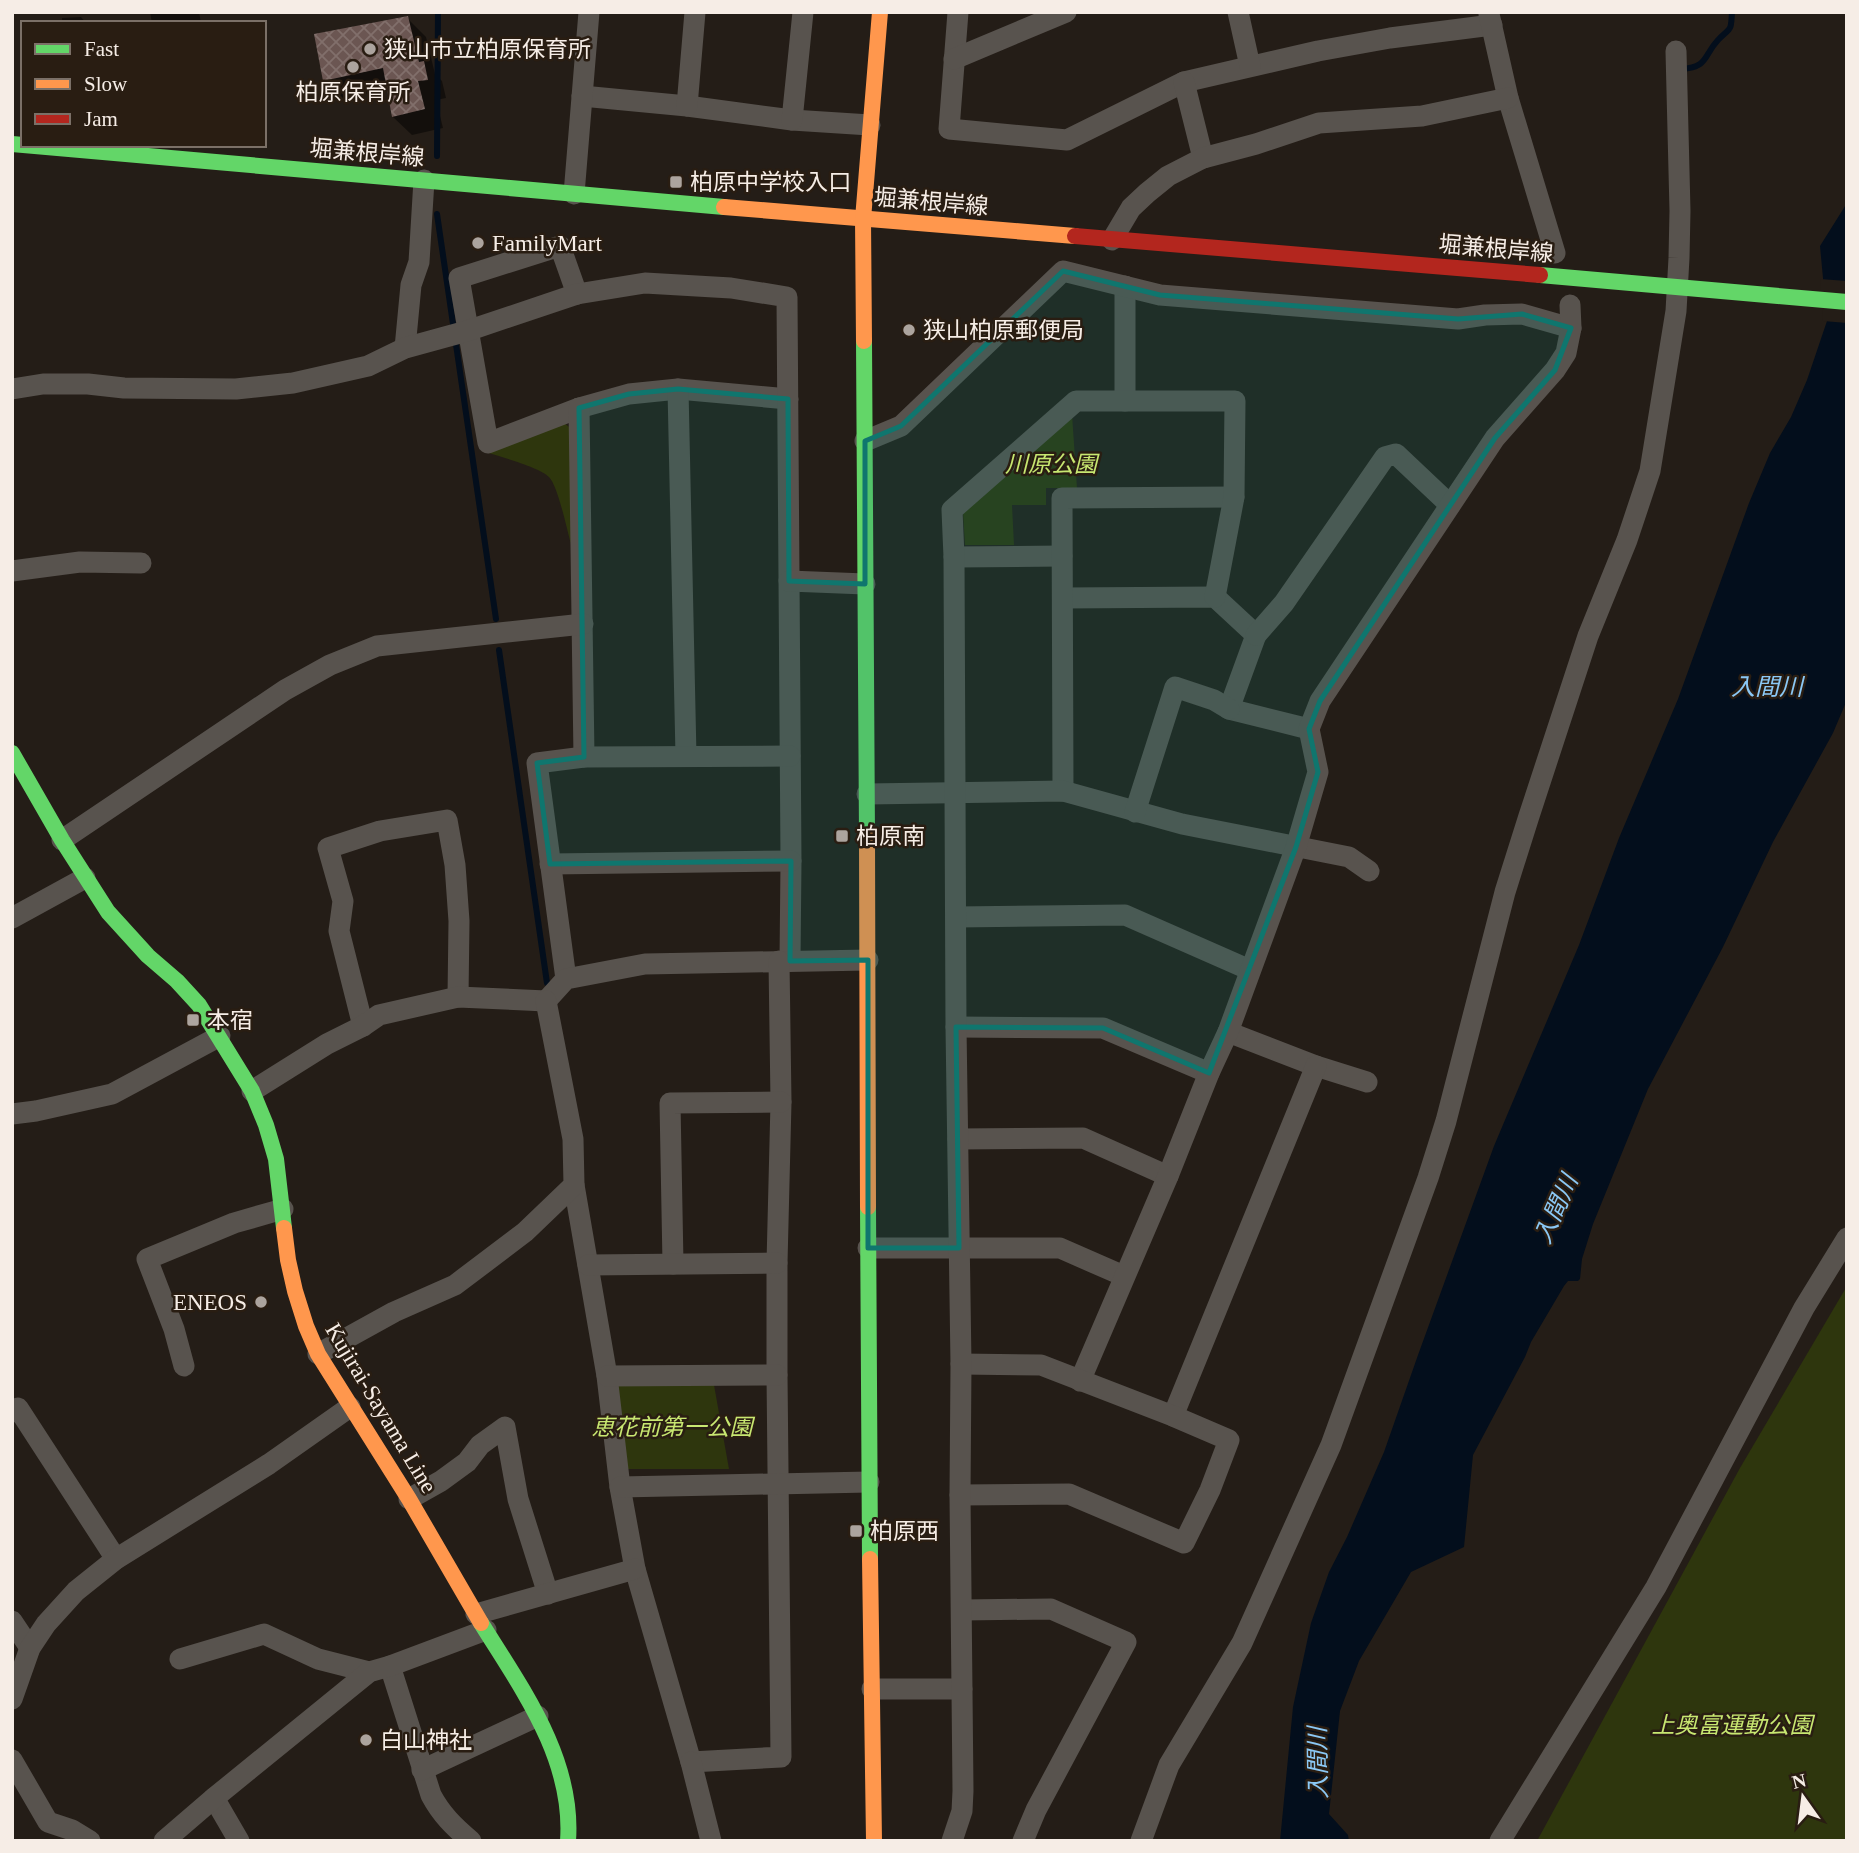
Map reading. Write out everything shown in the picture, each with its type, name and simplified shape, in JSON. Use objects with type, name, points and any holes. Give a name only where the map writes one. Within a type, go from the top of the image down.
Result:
[{"type":"main road","points":[[874,1841],[869,1482],[863,219],[880,12]]},
{"type":"main road","name":"堀兼根岸線","points":[[36,147],[1847,302]]},
{"type":"main road","name":"Kujirai-Sayama Line","points":[[12,753],[62,840],[108,912],[148,956],[199,1005],[252,1091],[276,1159],[288,1260],[306,1326],[318,1354],[409,1499],[538,1716],[554,1751],[566,1796],[568,1841]]},
{"type":"street","points":[[574,194],[589,12]]},
{"type":"street","points":[[687,106],[695,12]]},
{"type":"street","points":[[792,120],[803,12]]},
{"type":"street","points":[[958,12],[949,129],[1067,140],[1184,82],[1318,51],[1490,19],[1507,98],[1556,254]]},
{"type":"street","points":[[954,59],[1066,12]]},
{"type":"street","points":[[1238,12],[1250,66]]},
{"type":"street","points":[[1141,1841],[1169,1765],[1242,1643],[1331,1445],[1428,1178],[1446,1121],[1488,954],[1521,841],[1588,636],[1627,540],[1650,471],[1676,298],[1680,211],[1676,51]]},
{"type":"street","points":[[1184,82],[1203,158]]},
{"type":"street","points":[[582,96],[792,120],[870,125]]},
{"type":"street","points":[[1112,240],[1131,208],[1147,193],[1168,176],[1203,158],[1319,123],[1422,116],[1507,98]]},
{"type":"street","points":[[405,348],[411,285],[419,262],[424,180]]},
{"type":"street","points":[[577,295],[560,246],[459,278],[458,334],[488,443],[579,408],[629,394],[678,390],[788,399]]},
{"type":"street","points":[[865,441],[901,426],[1063,271],[1160,295],[1458,319],[1522,314],[1571,328]]},
{"type":"street","points":[[12,389],[43,384],[236,389],[293,383],[368,366],[405,348],[458,334],[577,295],[645,283],[731,288],[787,297],[791,861],[784,961],[777,1263],[781,1757],[691,1762]]},
{"type":"street","points":[[1125,286],[1125,401]]},
{"type":"street","points":[[1080,1381],[1228,1032],[1297,847],[1318,772],[1309,729],[1320,701],[1495,438],[1555,370],[1566,353],[1571,328],[1570,305]]},
{"type":"street","points":[[678,390],[685,756]]},
{"type":"street","points":[[952,1841],[962,1811],[962,1610],[952,510],[1076,401],[1235,401],[1234,497],[1215,597]]},
{"type":"street","points":[[579,408],[584,757]]},
{"type":"street","points":[[1229,709],[1256,635],[1284,603],[1385,457],[1396,454],[1450,505]]},
{"type":"street","points":[[1063,791],[1062,498],[1234,497]]},
{"type":"street","points":[[954,557],[1062,556]]},
{"type":"street","points":[[12,571],[80,562],[141,563]]},
{"type":"street","points":[[789,581],[865,584]]},
{"type":"street","points":[[1063,598],[1215,597],[1256,635]]},
{"type":"street","points":[[62,840],[285,690],[330,665],[377,646],[583,624]]},
{"type":"street","points":[[1135,812],[1175,687],[1214,700],[1229,709],[1309,729]]},
{"type":"street","points":[[566,979],[537,763],[584,757],[790,756]]},
{"type":"street","points":[[867,794],[1063,791],[1182,824],[1349,858],[1369,871]]},
{"type":"street","points":[[363,1026],[340,931],[343,901],[328,848],[380,831],[447,820],[455,865],[459,921],[458,997]]},
{"type":"street","points":[[550,864],[791,861]]},
{"type":"street","points":[[12,918],[85,878]]},
{"type":"street","points":[[956,917],[1125,915],[1250,970]]},
{"type":"street","points":[[546,1001],[566,979],[645,964],[868,960]]},
{"type":"street","points":[[252,1091],[379,1014],[458,997],[546,1001]]},
{"type":"street","points":[[546,1001],[573,1139],[574,1185],[607,1376],[620,1486],[635,1569],[711,1841]]},
{"type":"street","points":[[956,1027],[1103,1028],[1209,1073]]},
{"type":"street","points":[[1228,1032],[1316,1066],[1367,1082]]},
{"type":"street","points":[[12,1114],[112,1094],[220,1036]]},
{"type":"street","points":[[1173,1416],[1316,1066]]},
{"type":"street","points":[[673,1265],[670,1103],[781,1102]]},
{"type":"street","points":[[958,1139],[1083,1139],[1168,1176]]},
{"type":"street","points":[[318,1354],[394,1312],[455,1285],[525,1232],[574,1185]]},
{"type":"street","points":[[184,1366],[174,1329],[148,1259],[234,1223],[283,1209]]},
{"type":"street","points":[[1500,1841],[1656,1587],[1804,1308],[1847,1238]]},
{"type":"street","points":[[868,1248],[1059,1248],[1124,1276]]},
{"type":"street","points":[[587,1265],[777,1263]]},
{"type":"street","points":[[960,1495],[1069,1494],[1184,1543],[1210,1490],[1229,1440],[1041,1365],[961,1364]]},
{"type":"street","points":[[607,1376],[777,1375]]},
{"type":"street","points":[[12,1699],[30,1648],[46,1624],[76,1591],[116,1559],[269,1464],[350,1407]]},
{"type":"street","points":[[12,1412],[18,1408],[116,1559]]},
{"type":"street","points":[[409,1499],[467,1462],[480,1445],[505,1427],[518,1499],[548,1594]]},
{"type":"street","points":[[620,1486],[869,1482]]},
{"type":"street","points":[[164,1841],[369,1672],[390,1666],[481,1622],[548,1594],[635,1569]]},
{"type":"street","points":[[962,1610],[1051,1609],[1126,1642],[1035,1810],[1023,1841]]},
{"type":"street","points":[[12,1620],[30,1648]]},
{"type":"street","points":[[180,1659],[264,1634],[318,1659],[369,1672]]},
{"type":"street","points":[[390,1666],[431,1794],[439,1809],[471,1841]]},
{"type":"street","points":[[872,1689],[961,1689]]},
{"type":"street","points":[[422,1770],[538,1716]]},
{"type":"street","points":[[12,1760],[46,1832],[72,1830],[90,1841]]},
{"type":"street","points":[[214,1798],[239,1841]]},
{"type":"highlighted area","points":[[1063,271],[1160,295],[1458,319],[1522,314],[1571,328],[1555,370],[1495,438],[1320,701],[1309,729],[1318,772],[1296,847],[1209,1073],[1103,1028],[956,1027],[959,1248],[868,1248],[868,960],[790,961],[791,861],[550,864],[537,763],[584,757],[579,408],[629,394],[678,389],[788,399],[789,581],[865,584],[865,441],[901,426]]},
{"type":"green space","name":"川原公園","points":[[1072,414],[1077,488],[1046,488],[1046,505],[1012,505],[1014,545],[965,545],[963,512]]},
{"type":"green space","points":[[564,423],[573,430],[571,544],[559,498],[549,477],[528,466],[483,451]]},
{"type":"green space","name":"上奥富運動公園","points":[[1847,1286],[1847,1841],[1537,1841],[1740,1468]]},
{"type":"green space","name":"恵花前第一公園","points":[[614,1385],[714,1385],[729,1469],[628,1469]]},
{"type":"water","name":"入間川","points":[[1847,203],[1847,700],[1833,733],[1773,842],[1723,947],[1648,1089],[1593,1224],[1582,1259],[1580,1279],[1568,1281],[1564,1286],[1531,1342],[1473,1455],[1464,1547],[1411,1572],[1359,1661],[1340,1711],[1329,1814],[1348,1835],[1349,1841],[1280,1841],[1293,1707],[1311,1623],[1329,1572],[1384,1452],[1494,1146],[1678,699],[1749,503],[1770,453],[1791,417],[1807,380],[1827,321],[1820,246]]},
{"type":"pier","points":[[1820,279],[1847,281],[1847,323],[1823,321]]},
{"type":"building","name":"柏原保育所","points":[[408,16],[419,62],[424,61],[428,80],[418,81],[425,109],[392,117],[383,68],[323,81],[314,34]]},
{"type":"waterway","points":[[437,156],[438,12]]},
{"type":"waterway","points":[[1681,69],[1696,66],[1704,60],[1713,46],[1730,29],[1732,12]]},
{"type":"waterway","points":[[437,214],[496,619]]},
{"type":"waterway","points":[[499,650],[547,983]]},
{"type":"traffic: fast","points":[[12,144],[21,145]]},
{"type":"traffic: fast","points":[[46,147],[724,207]]},
{"type":"traffic: fast","points":[[1540,275],[1847,302]]},
{"type":"traffic: fast","points":[[864,341],[867,837]]},
{"type":"traffic: fast","points":[[12,753],[62,840],[108,912],[148,956],[199,1005],[252,1091],[276,1159],[284,1228]]},
{"type":"traffic: fast","points":[[868,1207],[870,1559]]},
{"type":"traffic: fast","points":[[481,1623],[528,1699],[554,1753],[568,1811],[568,1841]]},
{"type":"traffic: slow","points":[[864,341],[863,219],[880,12]]},
{"type":"traffic: slow","points":[[724,207],[1075,236]]},
{"type":"traffic: slow","points":[[867,837],[868,1207]]},
{"type":"traffic: slow","points":[[284,1228],[295,1291],[318,1354],[409,1499],[481,1623]]},
{"type":"traffic: slow","points":[[870,1559],[874,1841]]},
{"type":"traffic: jam","points":[[1075,236],[1540,275]]},
{"type":"place","name":"狭山市立柏原保育所","points":[[370,49]]},
{"type":"place","name":"柏原保育所","points":[[353,67]]},
{"type":"place","name":"柏原中学校入口","points":[[676,182]]},
{"type":"place","name":"FamilyMart","points":[[478,243]]},
{"type":"place","name":"狭山柏原郵便局","points":[[909,330]]},
{"type":"place","name":"柏原南","points":[[842,836]]},
{"type":"place","name":"本宿","points":[[193,1020]]},
{"type":"place","name":"ENEOS","points":[[261,1302]]},
{"type":"place","name":"柏原西","points":[[856,1531]]},
{"type":"place","name":"白山神社","points":[[366,1740]]}]
